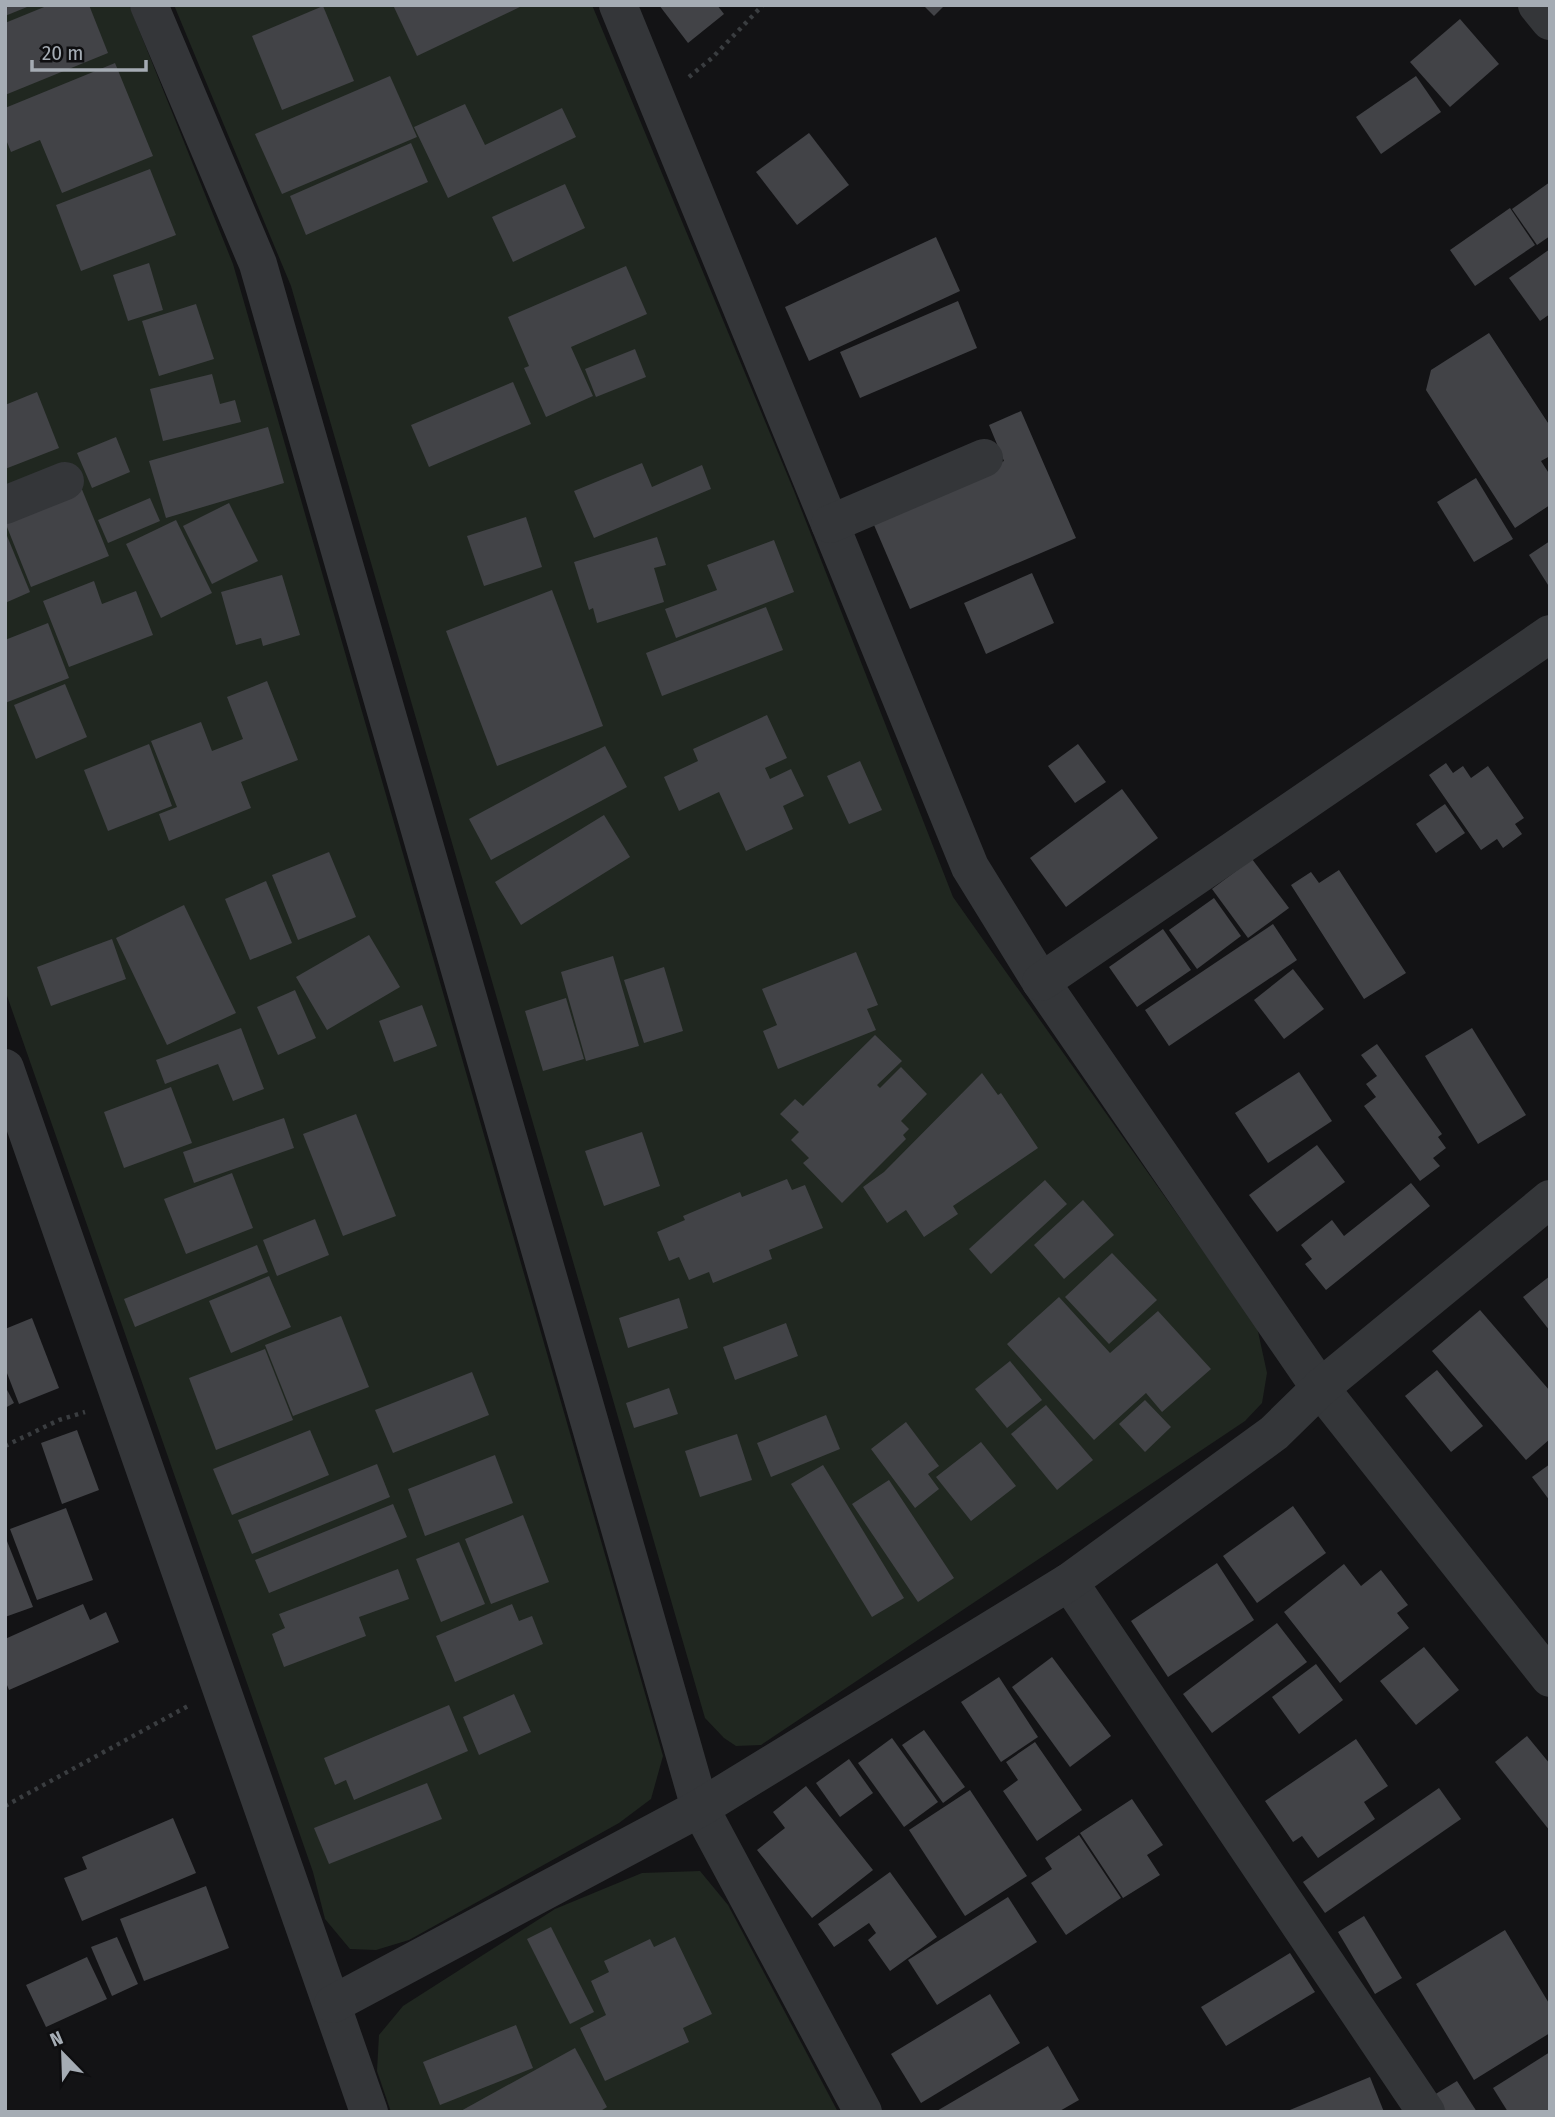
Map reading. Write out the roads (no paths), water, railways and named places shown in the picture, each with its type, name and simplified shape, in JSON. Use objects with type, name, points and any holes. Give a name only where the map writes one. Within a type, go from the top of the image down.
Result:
[{"type":"street","points":[[149,5],[258,264],[700,1808],[863,2112]]},
{"type":"street","points":[[618,5],[970,867],[1041,982],[1320,1388],[1550,1678]]},
{"type":"street","points":[[1537,5],[1550,20]]},
{"type":"street","points":[[830,524],[984,458]]},
{"type":"street","points":[[5,505],[65,481]]},
{"type":"street","points":[[1041,982],[1550,634]]},
{"type":"street","points":[[5,1068],[369,2112]]},
{"type":"street","points":[[332,2004],[700,1808],[1069,1582],[1274,1433],[1320,1388],[1550,1199]]},
{"type":"street","points":[[1069,1582],[1426,2112]]}]
